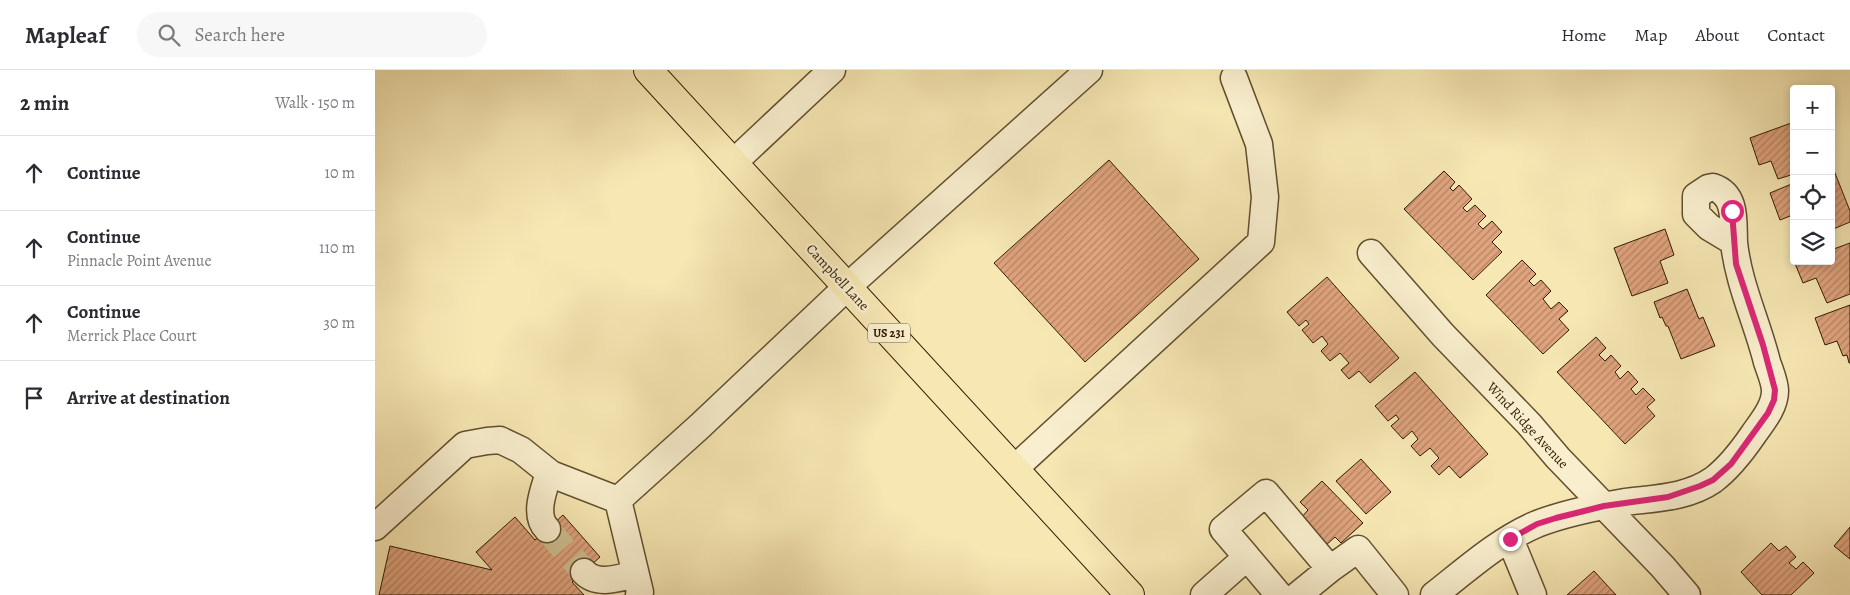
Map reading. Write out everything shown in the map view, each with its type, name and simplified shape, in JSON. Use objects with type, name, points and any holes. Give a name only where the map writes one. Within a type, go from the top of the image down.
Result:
[{"type":"main road","name":"Campbell Lane","points":[[648,70],[1130,595]]},
{"type":"street","points":[[733,163],[832,70]]},
{"type":"street","points":[[618,500],[700,426],[847,287],[1089,70]]},
{"type":"street","points":[[1014,469],[1261,242],[1265,197],[1259,144],[1234,78]]},
{"type":"street","points":[[1435,595],[1510,539],[1537,524],[1604,506],[1668,497],[1685,492],[1713,480],[1731,464],[1768,413],[1774,400],[1775,390],[1763,345],[1736,264],[1734,242]]},
{"type":"street","name":"Wind Ridge Avenue","points":[[1371,253],[1443,335],[1663,566],[1687,595]]},
{"type":"street","points":[[375,527],[465,445],[500,440],[521,450],[549,473],[618,500]]},
{"type":"street","points":[[547,529],[542,524],[540,503],[549,473]]},
{"type":"street","points":[[1279,595],[1223,529],[1266,493],[1330,569]]},
{"type":"street","points":[[618,500],[637,584]]},
{"type":"street","points":[[1510,539],[1533,595]]},
{"type":"street","points":[[1298,595],[1330,569],[1358,550],[1395,595]]},
{"type":"street","points":[[1204,595],[1247,557]]},
{"type":"street","points":[[584,572],[589,578],[601,580],[619,578],[637,584]]},
{"type":"building","points":[[1790,123],[1790,175],[1778,179],[1771,161],[1759,165],[1750,138]]},
{"type":"building","points":[[1109,160],[1199,259],[1085,362],[994,263]]},
{"type":"building","points":[[1444,171],[1455,182],[1450,188],[1453,191],[1459,185],[1472,199],[1463,208],[1467,212],[1475,205],[1486,216],[1478,224],[1483,229],[1492,221],[1502,232],[1492,242],[1502,252],[1473,280],[1404,209]]},
{"type":"building","points":[[1835,173],[1850,211],[1850,222],[1835,228]]},
{"type":"building","points":[[1790,185],[1790,216],[1780,220],[1770,193]]},
{"type":"building","points":[[1665,229],[1674,255],[1660,261],[1668,283],[1632,296],[1614,248]]},
{"type":"building","points":[[1850,243],[1850,294],[1827,303],[1816,278],[1803,283],[1796,265],[1835,265],[1835,249]]},
{"type":"building","points":[[1522,260],[1536,274],[1529,281],[1534,286],[1541,280],[1551,291],[1543,299],[1551,309],[1559,302],[1568,311],[1559,319],[1569,330],[1543,354],[1486,295]]},
{"type":"building","points":[[1327,277],[1399,358],[1370,383],[1359,371],[1349,379],[1341,370],[1349,363],[1340,353],[1330,361],[1321,351],[1328,344],[1322,336],[1313,343],[1302,330],[1309,324],[1306,320],[1299,326],[1287,312]]},
{"type":"building","points":[[1687,289],[1699,319],[1703,317],[1715,346],[1681,359],[1668,326],[1666,326],[1662,317],[1660,318],[1654,302]]},
{"type":"building","points":[[1850,305],[1849,363],[1847,355],[1843,356],[1837,341],[1825,345],[1815,318]]},
{"type":"building","points":[[1596,337],[1606,348],[1599,355],[1605,361],[1611,355],[1621,366],[1615,372],[1620,379],[1628,371],[1638,382],[1631,389],[1636,395],[1643,388],[1655,400],[1647,407],[1655,416],[1625,444],[1557,372]]},
{"type":"building","points":[[1415,372],[1488,454],[1460,478],[1449,466],[1439,475],[1431,466],[1439,458],[1430,448],[1420,456],[1411,446],[1418,439],[1412,431],[1403,439],[1391,426],[1399,419],[1396,415],[1388,421],[1375,406]]},
{"type":"building","points":[[1361,459],[1391,492],[1366,514],[1336,481]]},
{"type":"building","points":[[1322,481],[1363,523],[1341,543],[1335,537],[1325,546],[1300,519],[1308,510],[1300,502]]},
{"type":"building","points":[[563,515],[600,557],[572,582],[584,595],[379,595],[390,546],[492,570],[476,552],[515,517],[535,540]]},
{"type":"building","points":[[1850,527],[1850,559],[1834,546]]},
{"type":"building","points":[[1771,543],[1779,551],[1786,546],[1796,557],[1789,563],[1796,569],[1803,562],[1814,573],[1791,595],[1762,595],[1741,572]]},
{"type":"building","points":[[1594,571],[1616,595],[1567,595]]},
{"type":"tunnel","points":[[547,529],[584,572]]},
{"type":"route","points":[[1510,539],[1537,524],[1556,518],[1604,506],[1668,497],[1713,480],[1731,464],[1768,413],[1774,400],[1775,390],[1763,345],[1736,264],[1732,211]]}]
